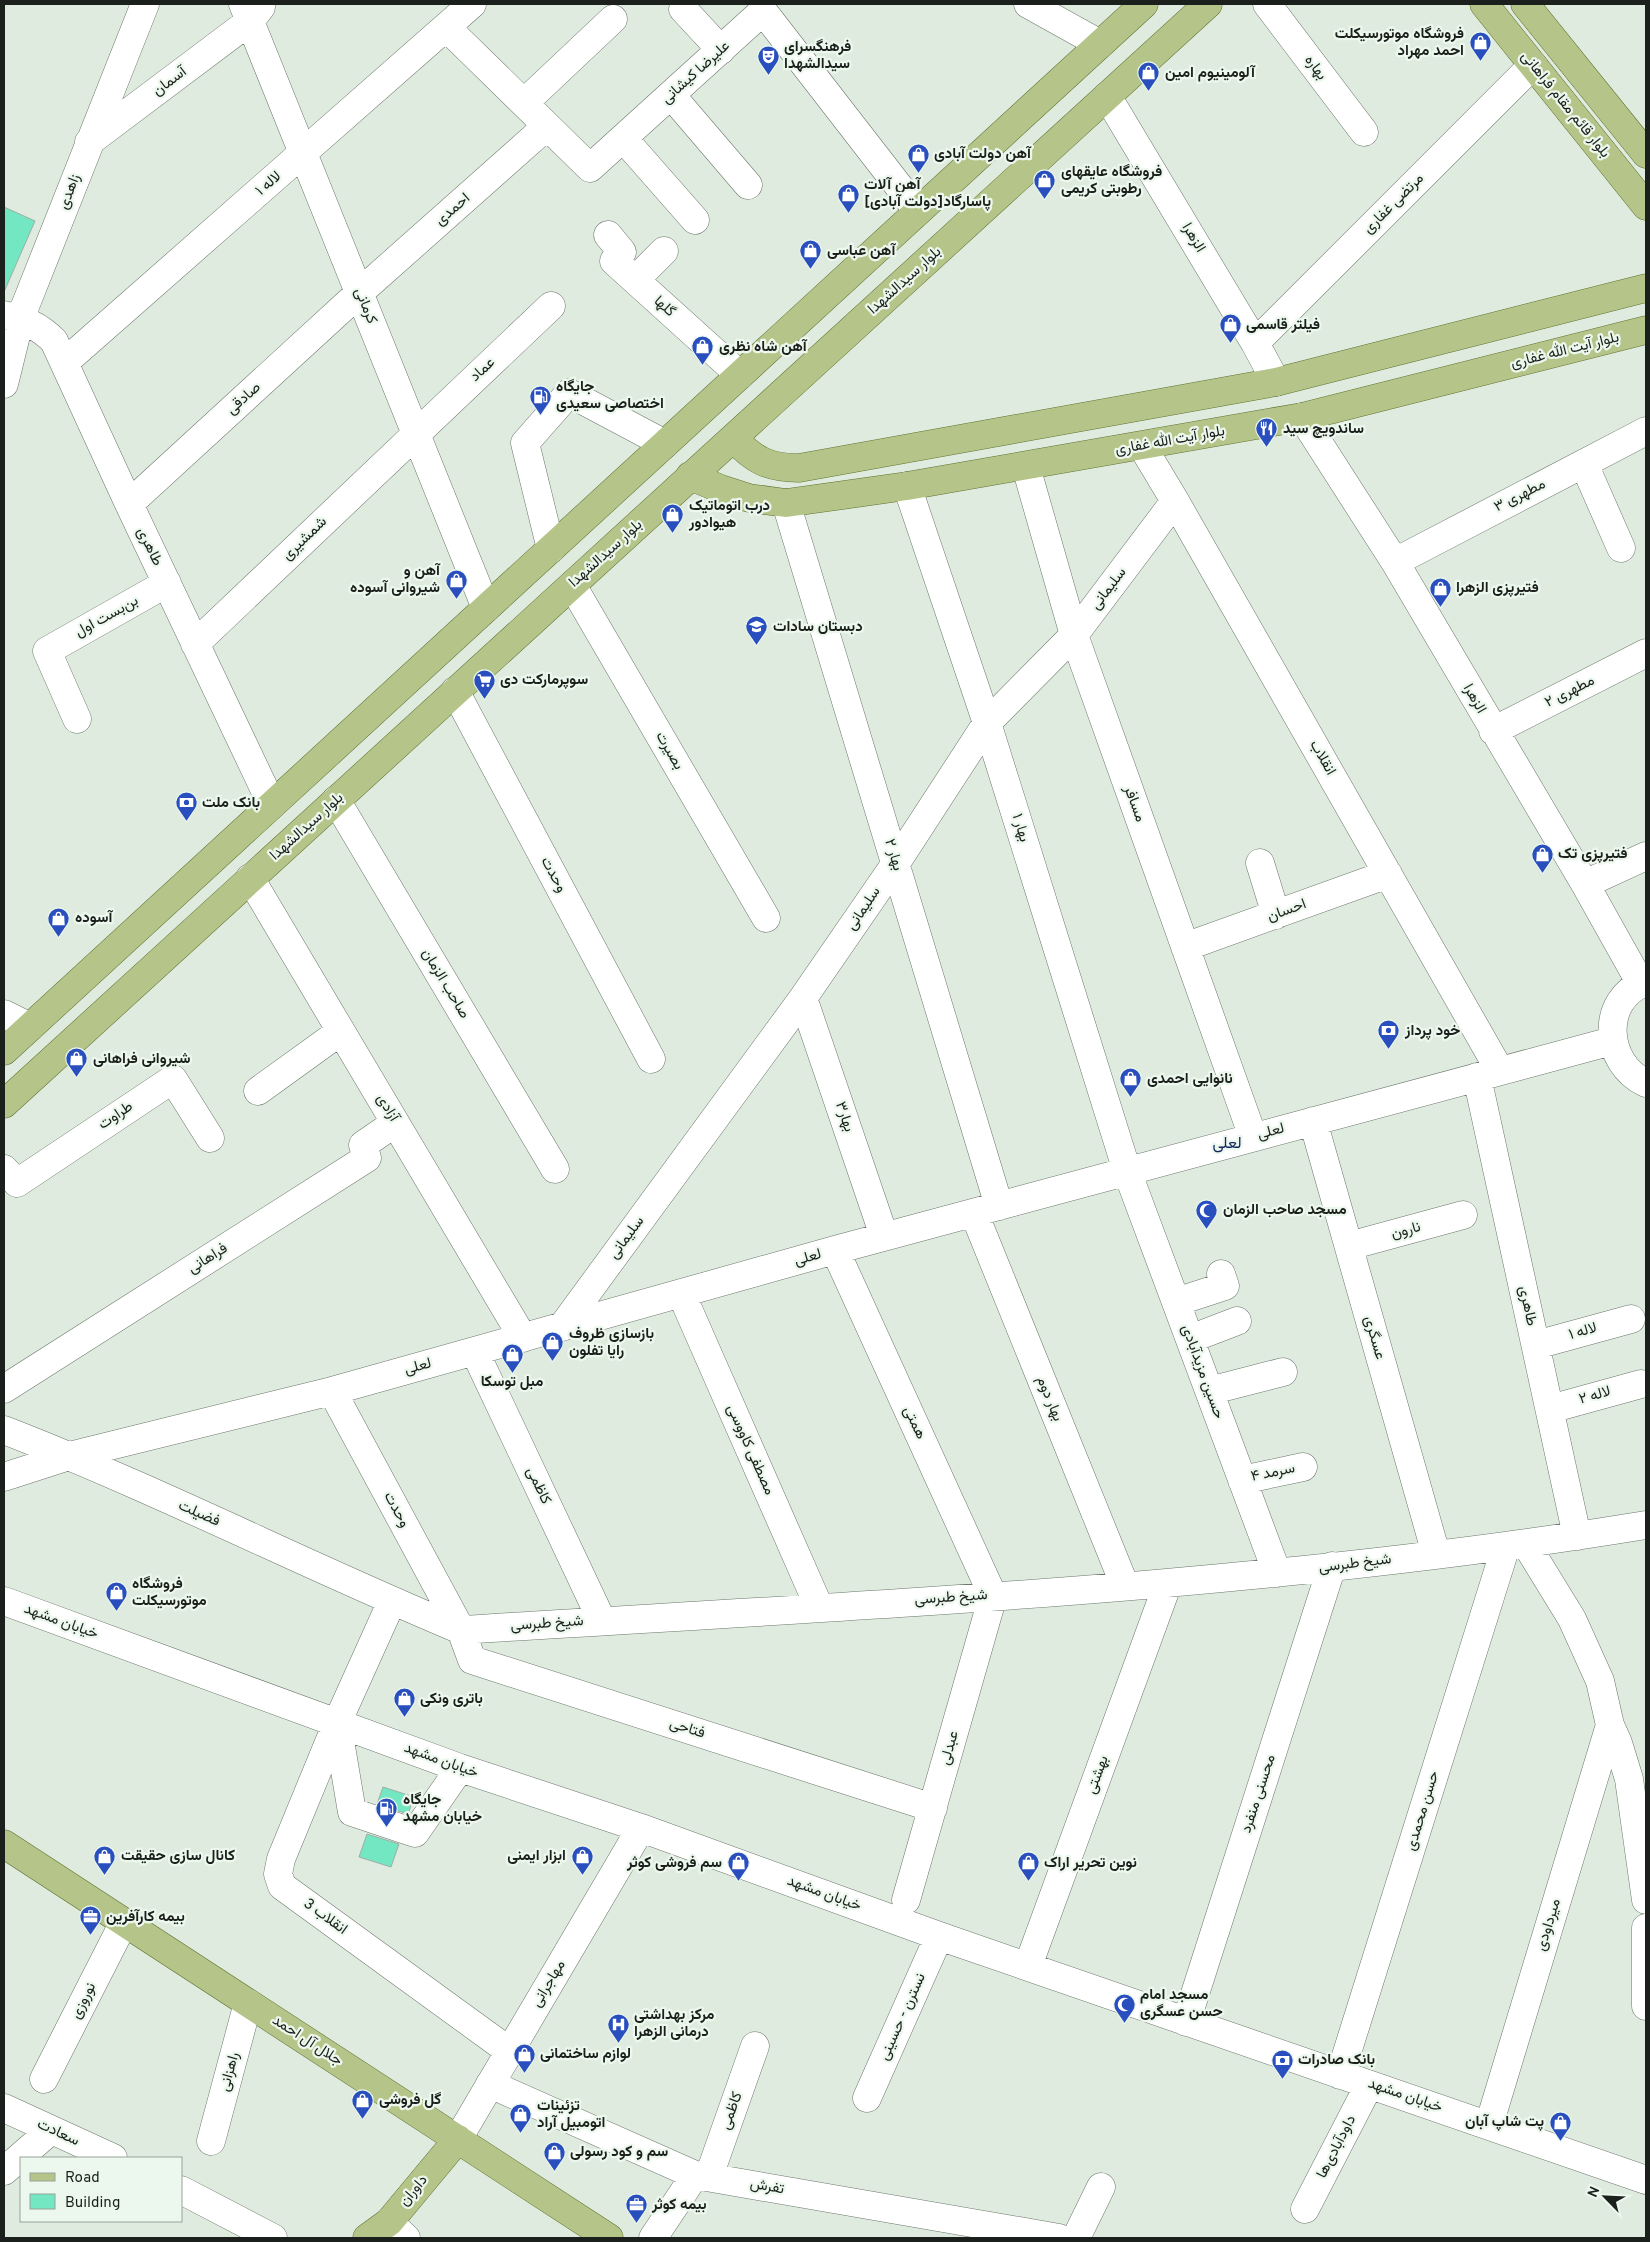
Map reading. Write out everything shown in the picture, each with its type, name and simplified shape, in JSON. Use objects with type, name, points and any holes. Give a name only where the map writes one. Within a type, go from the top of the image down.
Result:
[{"type":"main road","points":[[4,1051],[1144,4]]},
{"type":"main road","name":"بلوار سیدالشهدا","points":[[4,1104],[1208,4]]},
{"type":"main road","name":"بلوار قائم مقام فراهانی","points":[[1484,4],[1646,206]]},
{"type":"main road","points":[[1526,4],[1646,154]]},
{"type":"main road","points":[[732,438],[746,452],[761,462],[780,468],[800,468],[1276,382],[1646,288]]},
{"type":"main road","name":"بلوار آیت الله غفاری","points":[[690,476],[749,498],[786,503],[908,486],[1026,467],[1302,417],[1646,330]]},
{"type":"main road","points":[[901,450],[908,486]]},
{"type":"main road","points":[[551,548],[572,585]]},
{"type":"main road","name":"جلال آل احمد","points":[[4,1844],[609,2238]]},
{"type":"main road","name":"داوران","points":[[367,2238],[397,2230],[458,2139]]},
{"type":"street","name":"زاهدی","points":[[4,384],[12,317],[89,142],[145,4]]},
{"type":"street","name":"لاله ۱","points":[[65,362],[304,154],[472,4]]},
{"type":"street","points":[[1028,4],[1100,44]]},
{"type":"street","name":"بهاره","points":[[1267,4],[1364,132]]},
{"type":"street","points":[[683,9],[721,50]]},
{"type":"street","name":"آسمان","points":[[89,142],[252,10]]},
{"type":"street","name":"کرمانی","points":[[252,10],[304,154],[486,608]]},
{"type":"street","name":"علیرضا کیشانی","points":[[446,27],[590,168],[763,11],[918,211]]},
{"type":"street","points":[[524,103],[613,19]]},
{"type":"street","name":"مرتضی غفاری","points":[[1255,343],[1533,65]]},
{"type":"street","points":[[671,95],[748,185]]},
{"type":"street","name":"الزهرا","points":[[1107,96],[1255,343],[1276,382]]},
{"type":"street","name":"احمدی","points":[[359,293],[548,126]]},
{"type":"street","points":[[623,138],[695,220]]},
{"type":"street","name":"گلها","points":[[608,235],[622,252],[614,262],[740,375]]},
{"type":"street","points":[[635,280],[664,251]]},
{"type":"street","name":"صادقی","points":[[128,504],[359,293]]},
{"type":"street","name":"عماد","points":[[416,433],[551,306]]},
{"type":"street","name":"طاهری","points":[[12,317],[44,331],[54,341],[128,504],[272,805]]},
{"type":"street","points":[[551,548],[525,443],[570,393],[665,444]]},
{"type":"street","name":"الزهرا","points":[[1302,417],[1394,562],[1644,983]]},
{"type":"street","name":"مطهری ۳","points":[[1394,562],[1646,431]]},
{"type":"street","name":"شمشیری","points":[[195,644],[416,433]]},
{"type":"street","name":"انقلاب","points":[[1142,446],[1388,874],[1488,1074]]},
{"type":"street","points":[[1584,464],[1621,548]]},
{"type":"street","name":"مسافر","points":[[1026,467],[1074,635],[1253,1137]]},
{"type":"street","name":"بهار ۱","points":[[908,486],[987,723],[1127,1171]]},
{"type":"street","name":"سلیمانی","points":[[562,1327],[803,998],[896,863],[987,723],[1074,635],[1175,501]]},
{"type":"street","name":"بهار ۲","points":[[786,503],[896,863],[986,1209]]},
{"type":"street","name":"بن‌بست اول","points":[[77,719],[47,651],[167,583]]},
{"type":"street","name":"بصیرت","points":[[572,585],[766,918]]},
{"type":"street","name":"مطهری ۲","points":[[1493,731],[1646,652]]},
{"type":"street","name":"وحدت","points":[[455,691],[651,1059]]},
{"type":"street","name":"صاحب الزمان","points":[[336,800],[555,1168]]},
{"type":"street","points":[[1585,884],[1646,856]]},
{"type":"street","points":[[1260,863],[1276,915]]},
{"type":"street","name":"احسان","points":[[1185,947],[1388,874]]},
{"type":"street","name":"آزادی","points":[[250,878],[523,1338]]},
{"type":"street","points":[[1644,983],[1630,992],[1621,1002],[1615,1014],[1612,1042],[1615,1052],[1627,1070],[1646,1083]]},
{"type":"street","name":"بهار۳","points":[[803,998],[884,1236]]},
{"type":"street","points":[[4,1014],[30,1027]]},
{"type":"street","points":[[258,1091],[341,1031]]},
{"type":"street","name":"لعلی","points":[[4,1477],[69,1456],[332,1391],[884,1236],[1612,1042]]},
{"type":"street","name":"طاهری","points":[[1488,1074],[1536,1345],[1578,1536]]},
{"type":"street","name":"طراوت","points":[[4,1169],[17,1182],[173,1079],[210,1138]]},
{"type":"street","name":"عسگری","points":[[1313,1121],[1436,1554]]},
{"type":"street","name":"فراهانی","points":[[4,1389],[367,1158],[363,1145],[395,1123]]},
{"type":"street","name":"حسین مزیدآبادی","points":[[1127,1171],[1276,1573]]},
{"type":"street","name":"بهار دوم","points":[[986,1209],[1125,1586]]},
{"type":"street","name":"نارون","points":[[1348,1246],[1463,1215]]},
{"type":"street","name":"همتی","points":[[835,1250],[993,1596]]},
{"type":"street","points":[[1176,1302],[1225,1286],[1221,1274]]},
{"type":"street","name":"مصطفی کاووسی","points":[[681,1293],[819,1607]]},
{"type":"street","name":"لاله ۱","points":[[1536,1345],[1631,1319]]},
{"type":"street","points":[[1190,1339],[1237,1321]]},
{"type":"street","name":"کاظمی","points":[[475,1352],[602,1621]]},
{"type":"street","points":[[1209,1391],[1283,1372]]},
{"type":"street","name":"لاله ۲","points":[[1550,1409],[1641,1384]]},
{"type":"street","name":"وحدت","points":[[332,1391],[461,1630]]},
{"type":"street","name":"فضیلت","points":[[4,1430],[69,1456],[392,1601]]},
{"type":"street","name":"سرمد ۴","points":[[1242,1480],[1303,1466]]},
{"type":"street","name":"شیخ طبرسی","points":[[392,1601],[461,1630],[1168,1583],[1276,1573],[1516,1545],[1646,1525]]},
{"type":"street","name":"میرداودی","points":[[1516,1545],[1572,1619],[1600,1681],[1610,1725],[1618,1742],[1641,1816],[1645,1886]]},
{"type":"street","name":"حسن محمدی","points":[[1340,2075],[1516,1545]]},
{"type":"street","name":"محسنی منفرد","points":[[1186,2022],[1332,1566]]},
{"type":"street","name":"بهشتی","points":[[1028,1966],[1168,1583]]},
{"type":"street","name":"عبدلی","points":[[906,1900],[993,1596]]},
{"type":"street","name":"خیابان مشهد","points":[[4,1601],[460,1768],[641,1828],[939,1936],[1369,2085],[1489,2124],[1646,2180]]},
{"type":"street","points":[[392,1601],[337,1723],[352,1812],[415,1834],[460,1768]]},
{"type":"street","name":"فتاحی","points":[[461,1630],[472,1660],[932,1808]]},
{"type":"street","name":"انقلاب 3","points":[[337,1723],[281,1859],[278,1874],[282,1886],[509,2051]]},
{"type":"street","name":"میرداودی","points":[[1489,2124],[1610,1725]]},
{"type":"street","name":"مهاجرانی","points":[[458,2139],[641,1828]]},
{"type":"street","name":"نوروزی","points":[[44,2079],[124,1922]]},
{"type":"street","points":[[1646,1928],[1646,2006]]},
{"type":"street","name":"نسترن - حسینی","points":[[867,2098],[939,1936]]},
{"type":"street","name":"راهزانی","points":[[211,2141],[248,2003]]},
{"type":"street","name":"کاظمی","points":[[653,2238],[702,2176],[755,2046]]},
{"type":"street","name":"تفرش","points":[[490,2084],[702,2176],[1059,2238]]},
{"type":"street","name":"داودآبادی‌ها","points":[[1305,2209],[1369,2085]]},
{"type":"street","name":"سعادت","points":[[4,2108],[111,2157]]},
{"type":"street","points":[[4,2171],[51,2130]]},
{"type":"street","points":[[1076,2238],[1101,2187]]},
{"type":"street","points":[[182,2191],[273,2238]]},
{"type":"building","points":[[4,207],[35,221],[4,292]]},
{"type":"building","points":[[383,1787],[414,1797],[408,1814],[377,1804]]},
{"type":"building","points":[[367,1834],[399,1844],[391,1867],[359,1857]]},
{"type":"place","name":"فروشگاه موتورسیکلت احمد مهراد","points":[[1480,62]]},
{"type":"place","name":"فرهنگسرای سیدالشهدا","points":[[768,75]]},
{"type":"place","name":"آلومینیوم امین","points":[[1149,92]]},
{"type":"place","name":"آهن دولت آبادی","points":[[918,173]]},
{"type":"place","name":"فروشگاه عایقهای رطوبتی کریمی","points":[[1045,200]]},
{"type":"place","name":"آهن آلات پاسارگاد[دولت آبادی]","points":[[848,213]]},
{"type":"place","name":"آهن عباسی","points":[[811,270]]},
{"type":"place","name":"فیلتر قاسمی","points":[[1230,344]]},
{"type":"place","name":"آهن شاه نظری","points":[[703,366]]},
{"type":"place","name":"جایگاه اختصاصی سعیدی","points":[[540,415]]},
{"type":"place","name":"ساندویچ سید","points":[[1267,448]]},
{"type":"place","name":"درب اتوماتیک هیوادور","points":[[673,534]]},
{"type":"place","name":"آهن و شیروانی آسوده","points":[[456,599]]},
{"type":"place","name":"فتیرپزی الزهرا","points":[[1440,607]]},
{"type":"place","name":"دبستان سادات","points":[[757,646]]},
{"type":"place","name":"سوپرمارکت دی","points":[[484,699]]},
{"type":"place","name":"بانک ملت","points":[[186,822]]},
{"type":"place","name":"فتیرپزی تک","points":[[1542,873]]},
{"type":"place","name":"آسوده","points":[[59,937]]},
{"type":"place","name":"خود پرداز","points":[[1389,1050]]},
{"type":"place","name":"شیروانی فراهانی","points":[[77,1078]]},
{"type":"place","name":"نانوایی احمدی","points":[[1131,1098]]},
{"type":"place","name":"مسجد صاحب الزمان","points":[[1207,1229]]},
{"type":"place","name":"بازسازی ظروف رایا تفلون","points":[[553,1362]]},
{"type":"place","name":"مبل توسکا","points":[[512,1373]]},
{"type":"place","name":"فروشگاه موتورسیکلت","points":[[116,1612]]},
{"type":"place","name":"باتری ونکی","points":[[404,1718]]},
{"type":"place","name":"جایگاه خیابان مشهد","points":[[387,1828]]},
{"type":"place","name":"کانال سازی حقیقت","points":[[105,1875]]},
{"type":"place","name":"ابزار ایمنی","points":[[582,1875]]},
{"type":"place","name":"سم فروشی کوثر","points":[[738,1882]]},
{"type":"place","name":"نوین تحریر اراک","points":[[1028,1882]]},
{"type":"place","name":"بیمه کارآفرین","points":[[90,1936]]},
{"type":"place","name":"مسجد امام حسن عسگری","points":[[1124,2023]]},
{"type":"place","name":"مرکز بهداشتی درمانی الزهرا","points":[[618,2043]]},
{"type":"place","name":"لوازم ساختمانی","points":[[524,2073]]},
{"type":"place","name":"بانک صادرات","points":[[1282,2079]]},
{"type":"place","name":"گل فروشی","points":[[363,2119]]},
{"type":"place","name":"تزئینات اتومبیل آراد","points":[[521,2134]]},
{"type":"place","name":"پت شاپ آبان","points":[[1560,2141]]},
{"type":"place","name":"سم و کود رسولی","points":[[554,2171]]},
{"type":"place","name":"بیمه کوثر","points":[[636,2224]]},
{"type":"district","name":"لعلی","points":[[1227,1144]]}]
